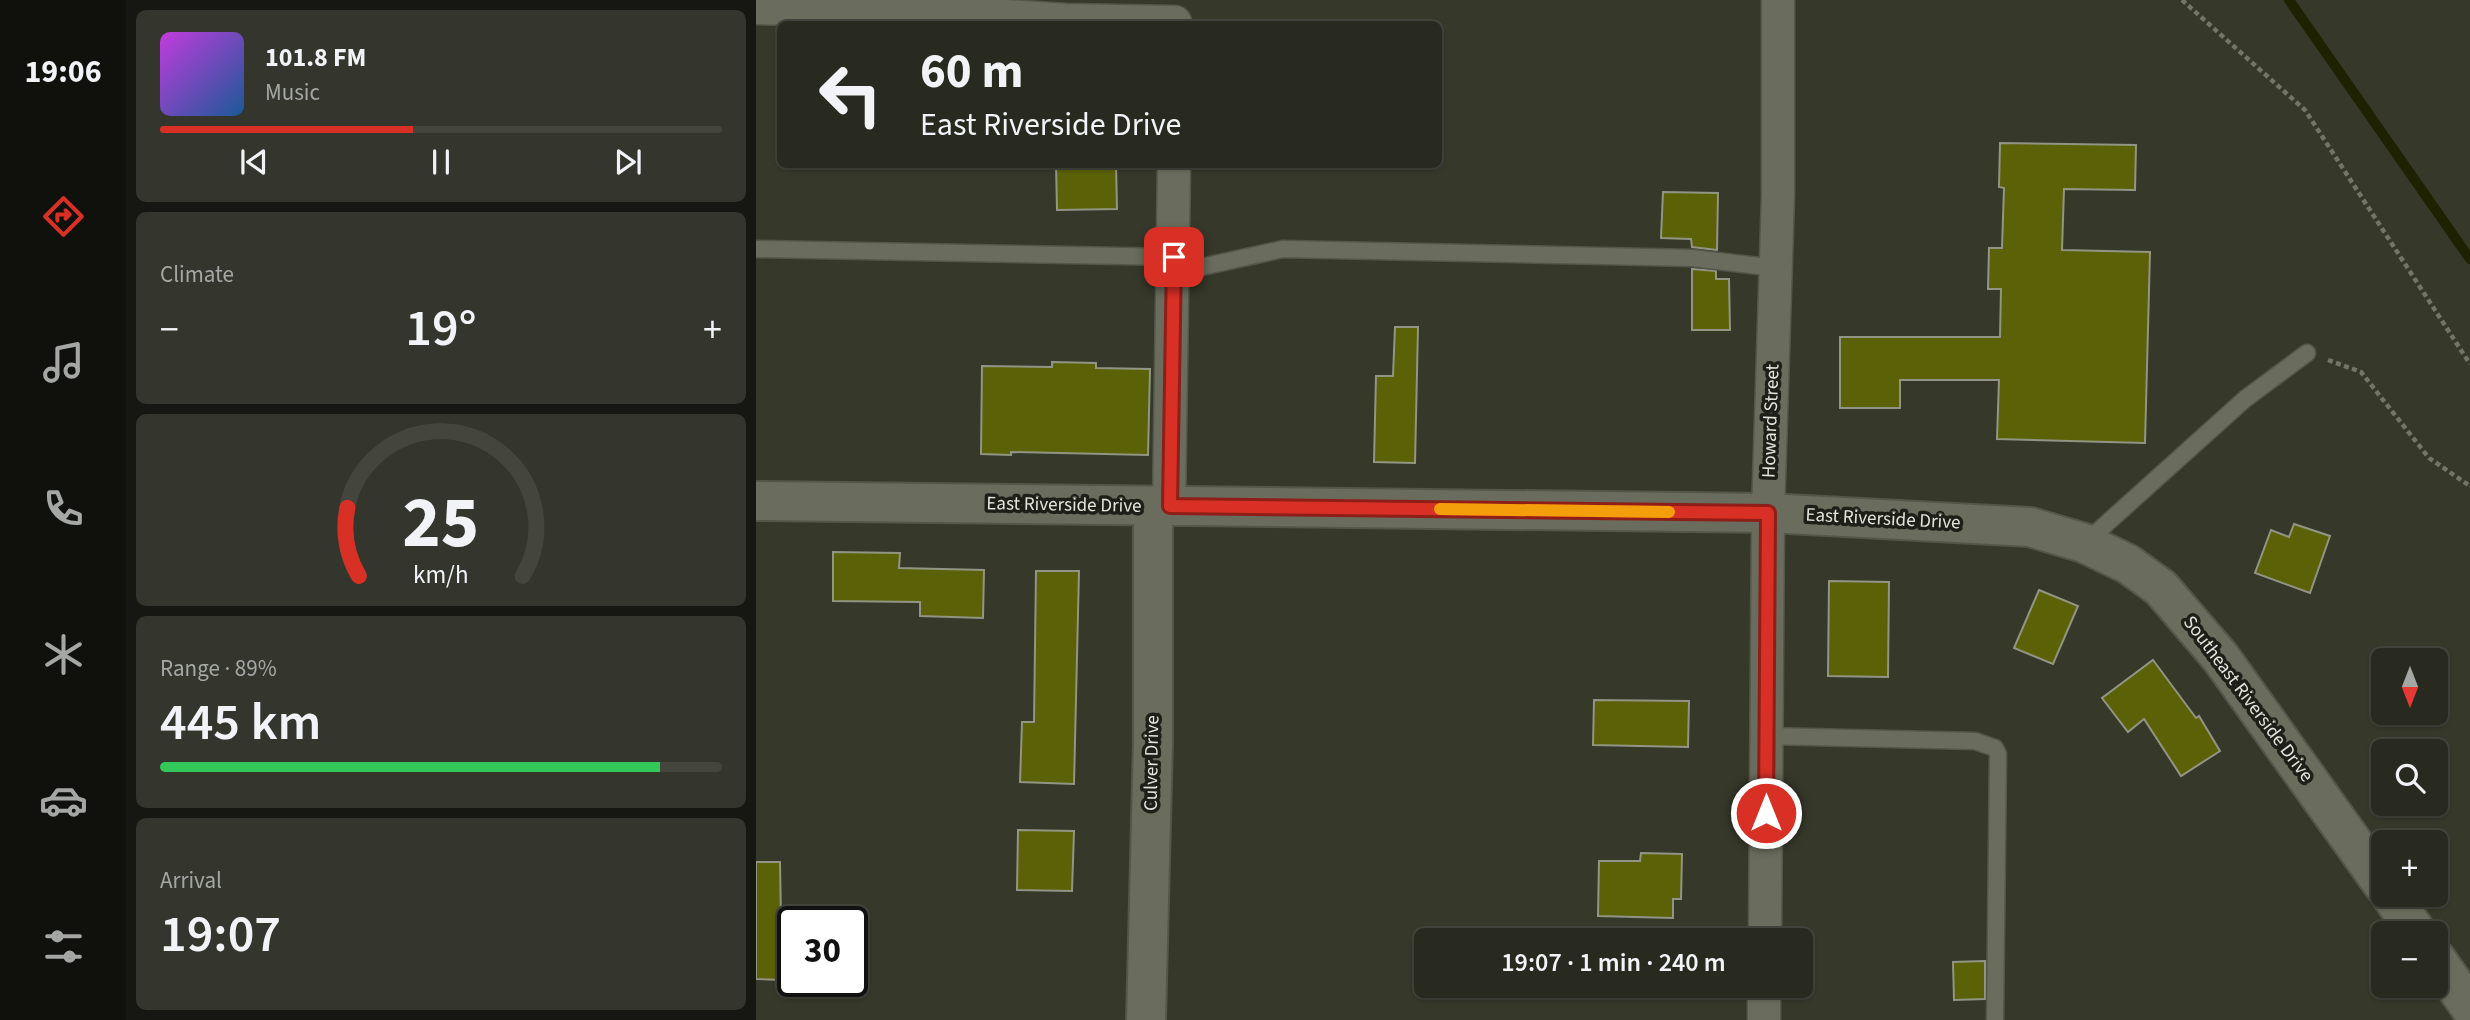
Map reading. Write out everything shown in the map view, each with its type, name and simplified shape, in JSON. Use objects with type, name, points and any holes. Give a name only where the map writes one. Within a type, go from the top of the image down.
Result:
[{"type":"street","name":"Howard Street","points":[[1765,928],[1768,513],[1778,195],[1778,0]]},
{"type":"street","points":[[756,8],[949,12],[1066,20],[1175,16]]},
{"type":"street","name":"Culver Drive","points":[[1146,1020],[1161,506],[1174,265],[1174,168]]},
{"type":"street","name":"East Riverside Drive","points":[[756,501],[1768,513],[2030,527],[2084,543]]},
{"type":"street","name":"Southeast Riverside Drive","points":[[2084,543],[2129,564],[2161,588],[2186,615],[2371,868]]},
{"type":"street","points":[[2448,976],[2470,1007]]},
{"type":"street","points":[[1764,998],[1764,1020]]},
{"type":"lane","points":[[756,248],[1174,265],[1283,249],[1692,258],[1776,268]]},
{"type":"lane","points":[[2084,543],[2245,399],[2307,353]]},
{"type":"lane","points":[[1766,736],[1975,740],[1995,748],[1998,754],[1995,1020]]},
{"type":"path","points":[[2182,0],[2305,110],[2470,364]]},
{"type":"path","points":[[2307,353],[2361,372],[2429,458],[2470,486]]},
{"type":"building","points":[[2000,143],[2136,145],[2135,190],[2064,189],[2062,250],[2150,252],[2145,443],[1997,439],[1999,380],[1900,380],[1900,408],[1840,408],[1840,337],[2000,337],[2001,289],[1988,289],[1989,248],[2002,248],[2004,188],[1999,187]]},
{"type":"building","points":[[1056,168],[1116,168],[1117,209],[1057,210]]},
{"type":"building","points":[[1663,192],[1718,193],[1717,250],[1692,247],[1691,239],[1661,238]]},
{"type":"building","points":[[1692,269],[1716,271],[1716,279],[1729,279],[1730,330],[1692,330]]},
{"type":"building","points":[[1395,327],[1418,327],[1415,463],[1374,462],[1376,376],[1393,376]]},
{"type":"building","points":[[1052,362],[1096,363],[1096,368],[1150,369],[1148,455],[1011,452],[1011,455],[981,454],[982,366],[1052,367]]},
{"type":"building","points":[[2294,524],[2330,536],[2310,593],[2255,573],[2271,530],[2289,537]]},
{"type":"building","points":[[833,552],[900,553],[899,568],[984,570],[983,618],[920,616],[920,602],[833,601]]},
{"type":"building","points":[[1036,571],[1079,571],[1074,784],[1020,782],[1022,722],[1034,722]]},
{"type":"building","points":[[1829,581],[1889,582],[1888,677],[1828,676]]},
{"type":"building","points":[[2039,590],[2078,606],[2053,664],[2014,648]]},
{"type":"building","points":[[2153,660],[2196,718],[2199,716],[2220,751],[2181,776],[2144,719],[2128,732],[2102,698]]},
{"type":"building","points":[[1594,700],[1689,701],[1688,747],[1593,745]]},
{"type":"building","points":[[1018,830],[1074,831],[1072,891],[1017,890]]},
{"type":"building","points":[[1641,853],[1682,854],[1681,899],[1673,899],[1673,918],[1598,916],[1599,861],[1640,861]]},
{"type":"building","points":[[756,862],[780,862],[777,980],[756,979]]},
{"type":"building","points":[[1985,961],[1985,999],[1954,1000],[1953,962]]},
{"type":"waterway","points":[[2289,0],[2470,259]]},
{"type":"slow traffic","points":[[1440,509],[1669,512]]},
{"type":"route","points":[[1174,257],[1170,506],[1768,513],[1766,813]]}]
